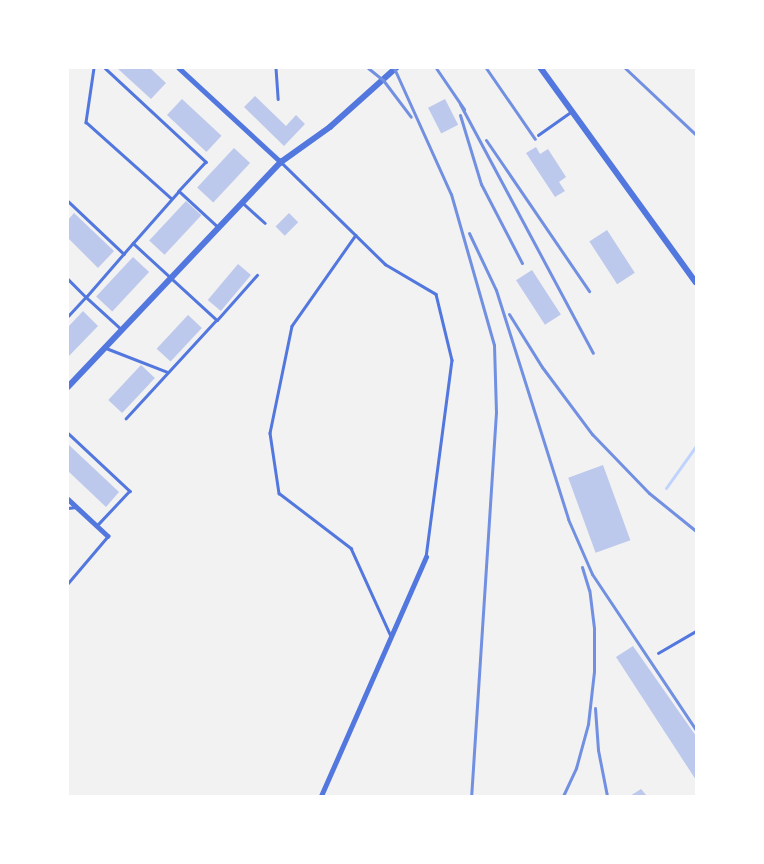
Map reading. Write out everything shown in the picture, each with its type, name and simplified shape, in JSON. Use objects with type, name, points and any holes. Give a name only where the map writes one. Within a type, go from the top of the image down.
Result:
[{"type":"street","points":[[179,68],[281,162]]},
{"type":"street","points":[[68,387],[281,162],[368,94],[396,68]]},
{"type":"street","points":[[541,68],[574,110],[696,282]]},
{"type":"street","points":[[68,499],[108,536]]},
{"type":"street","points":[[321,796],[426,557]]},
{"type":"lane","points":[[94,68],[86,122],[172,199]]},
{"type":"lane","points":[[68,316],[206,162],[105,68]]},
{"type":"lane","points":[[276,68],[278,99]]},
{"type":"lane","points":[[538,134],[574,110]]},
{"type":"lane","points":[[281,162],[385,264],[436,294],[452,360],[426,557]]},
{"type":"lane","points":[[179,191],[219,228]]},
{"type":"lane","points":[[68,200],[124,254]]},
{"type":"lane","points":[[243,202],[265,223]]},
{"type":"lane","points":[[356,235],[292,326],[270,433],[279,494],[351,548],[392,638]]},
{"type":"lane","points":[[133,243],[217,320]]},
{"type":"lane","points":[[126,419],[257,275]]},
{"type":"lane","points":[[68,279],[122,330]]},
{"type":"lane","points":[[105,348],[169,373]]},
{"type":"lane","points":[[68,433],[130,491],[97,526]]},
{"type":"lane","points":[[68,508],[76,507]]},
{"type":"lane","points":[[68,583],[108,536]]},
{"type":"lane","points":[[658,653],[696,631]]},
{"type":"building","points":[[117,68],[150,68],[166,83],[151,99]]},
{"type":"building","points":[[255,96],[286,126],[296,115],[305,124],[284,146],[244,107]]},
{"type":"building","points":[[182,99],[221,136],[206,152],[167,115]]},
{"type":"building","points":[[445,99],[458,125],[441,133],[428,108]]},
{"type":"building","points":[[536,147],[540,154],[548,149],[566,177],[559,182],[565,191],[555,197],[526,153]]},
{"type":"building","points":[[234,148],[250,163],[213,202],[197,187]]},
{"type":"building","points":[[186,201],[201,215],[165,255],[149,240]]},
{"type":"building","points":[[74,213],[114,251],[98,268],[68,238],[68,220]]},
{"type":"building","points":[[289,213],[298,222],[285,236],[276,226]]},
{"type":"building","points":[[607,230],[635,273],[617,284],[589,241]]},
{"type":"building","points":[[133,257],[149,272],[112,311],[96,296]]},
{"type":"building","points":[[238,264],[251,275],[221,311],[208,300]]},
{"type":"building","points":[[532,270],[561,314],[545,325],[516,280]]},
{"type":"building","points":[[83,311],[98,326],[68,357],[68,327]]},
{"type":"building","points":[[188,315],[202,328],[171,362],[157,349]]},
{"type":"building","points":[[141,365],[155,378],[122,413],[108,400]]},
{"type":"building","points":[[69,445],[119,492],[106,507],[68,471]]},
{"type":"building","points":[[603,465],[630,540],[596,553],[568,478]]},
{"type":"building","points":[[633,646],[696,736],[696,780],[616,657]]},
{"type":"building","points":[[641,789],[647,796],[630,796]]},
{"type":"waterway","points":[[666,488],[696,446]]},
{"type":"railway","points":[[368,68],[383,80],[411,117]]},
{"type":"railway","points":[[394,68],[451,194],[494,345],[496,412],[471,796]]},
{"type":"railway","points":[[436,68],[464,109]]},
{"type":"railway","points":[[486,68],[535,139]]},
{"type":"railway","points":[[625,68],[696,135]]},
{"type":"railway","points":[[460,104],[593,353]]},
{"type":"railway","points":[[460,115],[481,184],[522,263]]},
{"type":"railway","points":[[486,140],[589,291]]},
{"type":"railway","points":[[469,233],[496,290],[568,519],[592,574],[696,730]]},
{"type":"railway","points":[[509,314],[542,367],[592,434],[649,493],[696,531]]},
{"type":"railway","points":[[563,796],[576,768],[588,724],[594,671],[594,628],[589,590],[582,567]]},
{"type":"railway","points":[[595,708],[598,750],[607,796]]}]
